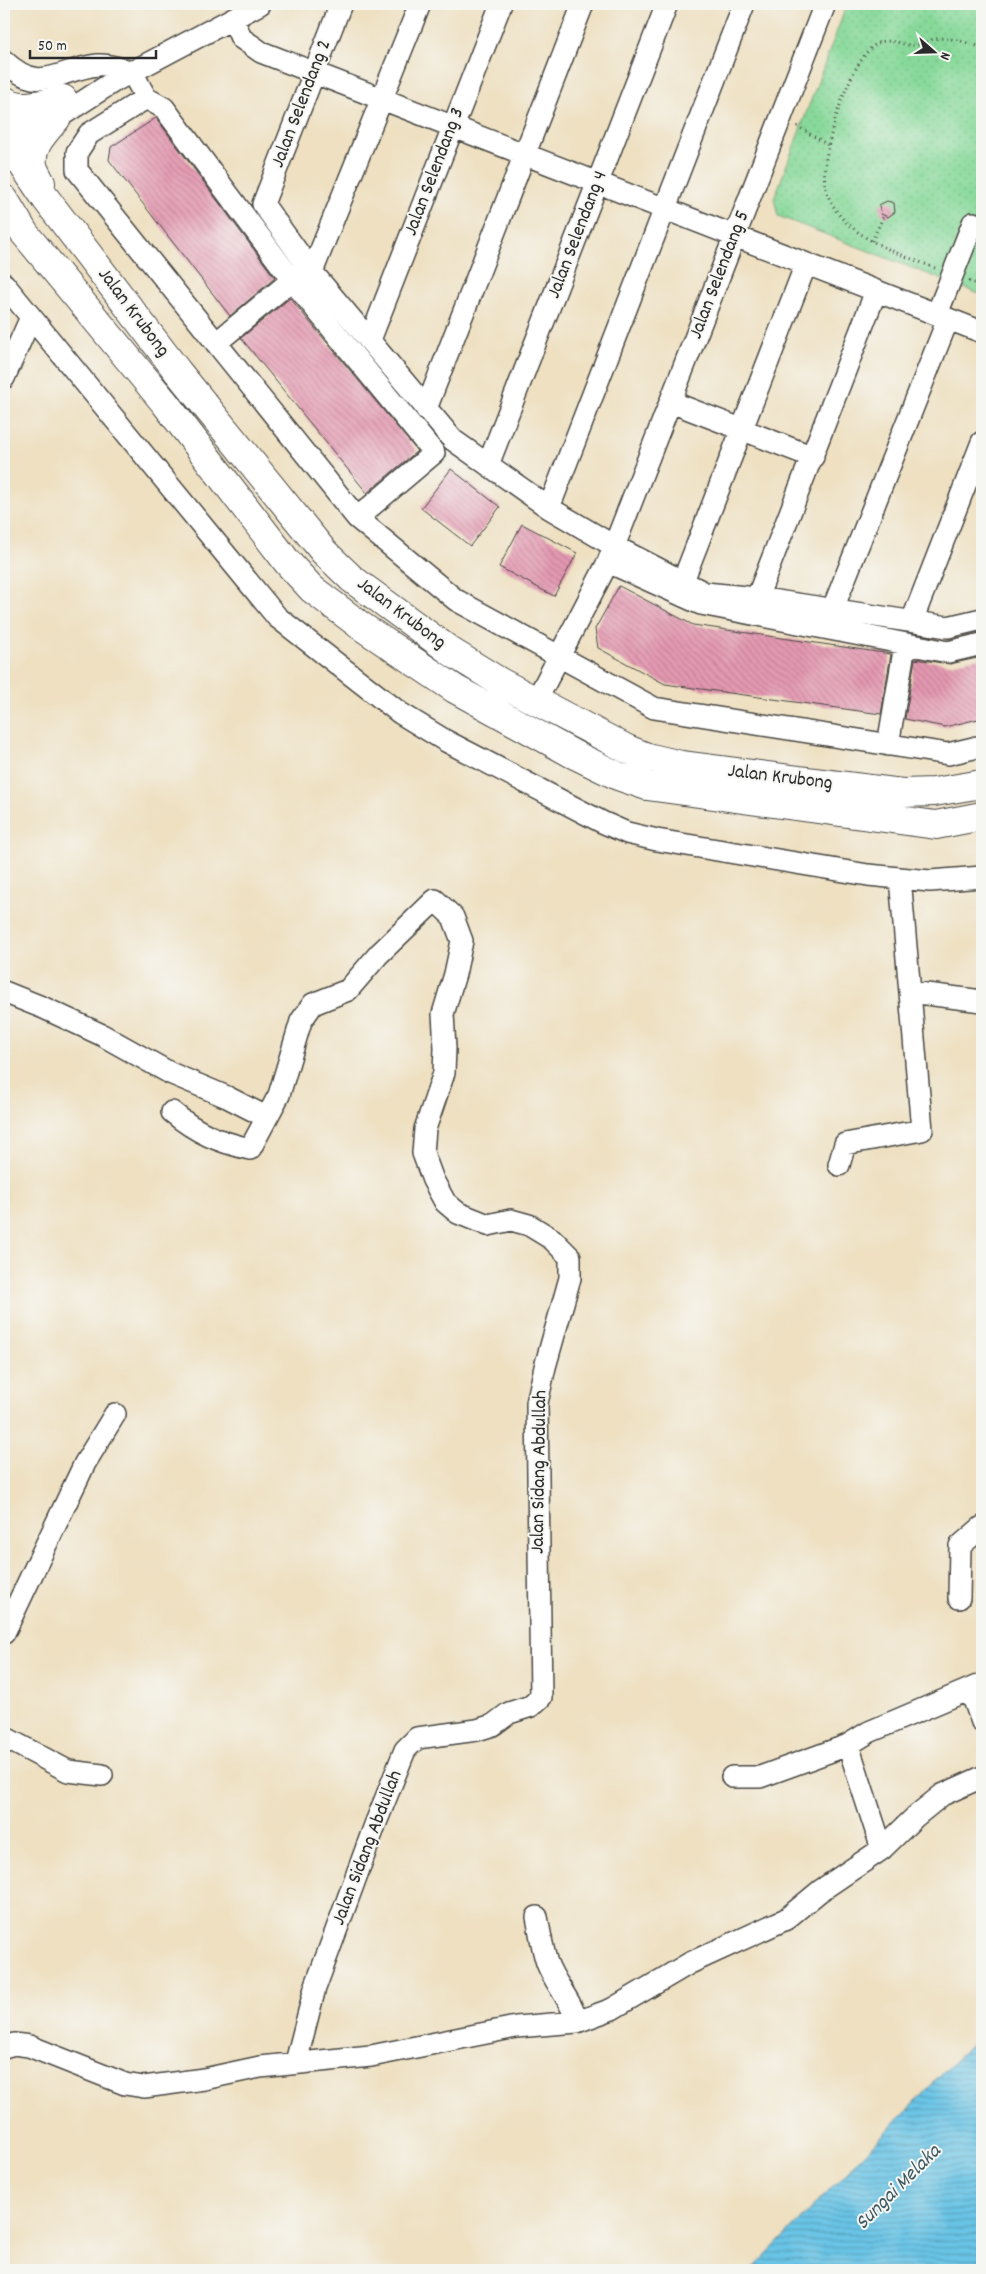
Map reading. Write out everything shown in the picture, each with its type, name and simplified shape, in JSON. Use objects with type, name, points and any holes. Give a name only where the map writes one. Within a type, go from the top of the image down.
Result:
[{"type":"main road","points":[[4,100],[8,104],[60,109]]},
{"type":"main road","points":[[46,199],[33,166],[34,151],[60,109]]},
{"type":"main road","name":"Jalan Krubong","points":[[5,137],[46,199],[178,372],[324,552],[352,579],[454,653],[500,682],[627,749],[647,757],[681,765],[902,793],[934,792],[982,784]]},
{"type":"main road","name":"Jalan Krubong","points":[[4,199],[14,226],[165,403],[288,563],[312,589],[361,626],[455,689],[573,754],[618,776],[647,786],[936,824],[982,816]]},
{"type":"street","points":[[5,137],[114,82],[260,4]]},
{"type":"street","name":"Jalan Selendang 2","points":[[302,276],[263,204],[341,4]]},
{"type":"street","points":[[216,343],[302,276],[383,99],[420,4]]},
{"type":"street","name":"Jalan Selendang 3","points":[[370,340],[501,4]]},
{"type":"street","points":[[426,409],[583,4]]},
{"type":"street","name":"Jalan Selendang 4","points":[[488,465],[667,4]]},
{"type":"street","points":[[549,508],[744,4]]},
{"type":"street","name":"Jalan Selendang 5","points":[[536,701],[560,658],[611,554],[825,4]]},
{"type":"street","points":[[233,19],[242,38],[250,46],[982,332]]},
{"type":"street","points":[[4,61],[17,73],[32,78],[48,79],[84,67],[100,65],[132,72],[146,98],[164,108],[302,276],[434,453],[357,518]]},
{"type":"street","points":[[146,98],[89,134],[77,152],[77,170],[357,518],[456,600],[654,708],[948,754],[982,746]]},
{"type":"street","points":[[832,611],[942,317],[953,275],[973,224]]},
{"type":"street","points":[[683,581],[806,264]]},
{"type":"street","points":[[302,276],[370,340],[453,440],[611,554],[701,604],[948,652],[982,644]]},
{"type":"street","points":[[4,284],[277,617],[400,712],[446,741],[602,822],[627,833],[778,861],[900,878],[930,881],[966,880],[982,877]]},
{"type":"street","points":[[757,598],[876,291]]},
{"type":"street","points":[[4,378],[30,318]]},
{"type":"street","points":[[671,402],[813,457]]},
{"type":"street","points":[[912,621],[982,442]]},
{"type":"street","points":[[611,554],[683,581],[705,593],[757,598],[832,611],[948,627],[982,619]]},
{"type":"street","points":[[888,745],[905,645]]},
{"type":"street","points":[[839,1165],[845,1144],[922,1130],[900,878]]},
{"type":"street","name":"Jalan Sidang Abdullah","points":[[172,1112],[184,1122],[221,1143],[250,1148],[279,1095],[301,1021],[313,1004],[348,990],[378,954],[435,900],[453,917],[462,941],[455,974],[443,1014],[446,1048],[444,1073],[425,1129],[424,1153],[433,1180],[445,1202],[458,1213],[488,1225],[511,1220],[529,1225],[552,1239],[570,1257],[570,1278],[537,1403],[541,1697],[531,1706],[508,1713],[493,1725],[477,1730],[417,1738],[405,1750],[375,1825],[315,1988],[296,2062]]},
{"type":"street","points":[[4,992],[85,1027],[170,1073],[227,1097],[266,1117]]},
{"type":"street","points":[[910,992],[982,1002]]},
{"type":"street","points":[[4,1633],[84,1463],[115,1414]]},
{"type":"street","points":[[959,1598],[960,1546],[982,1527]]},
{"type":"street","points":[[732,1777],[760,1777],[848,1745],[869,1732],[976,1686],[982,1722]]},
{"type":"street","points":[[4,1737],[68,1771],[102,1775]]},
{"type":"street","points":[[848,1745],[882,1849]]},
{"type":"street","points":[[4,2047],[14,2044],[29,2046],[125,2084],[144,2087],[204,2079],[260,2067],[296,2062],[371,2056],[516,2027],[578,2022],[612,2009],[690,1963],[786,1919],[820,1891],[882,1849],[916,1816],[942,1796],[982,1777]]},
{"type":"street","points":[[536,1917],[547,1963],[562,1993],[575,2011],[578,2022]]},
{"type":"path","points":[[982,47],[941,39],[917,45],[892,42],[876,44],[860,59],[852,72],[828,145],[825,171],[828,196],[842,218],[872,241],[982,286]]},
{"type":"path","points":[[782,117],[828,145]]},
{"type":"path","points":[[872,241],[884,216]]},
{"type":"green space","points":[[847,4],[982,4],[982,295],[778,216],[774,199]]},
{"type":"water","name":"Sungai Melaka","points":[[982,2033],[982,2270],[751,2270]]},
{"type":"building","points":[[156,118],[275,278],[230,316],[109,160],[111,147]]},
{"type":"building","points":[[887,201],[894,203],[895,212],[888,217],[881,214],[879,205]]},
{"type":"building","points":[[290,298],[417,451],[367,493],[241,338]]},
{"type":"building","points":[[451,469],[500,507],[470,546],[421,508]]},
{"type":"building","points":[[522,524],[577,553],[554,596],[499,567]]},
{"type":"building","points":[[619,586],[693,625],[891,654],[881,714],[665,684],[598,648],[595,629]]},
{"type":"building","points":[[982,657],[982,718],[945,727],[905,719],[915,659],[950,664]]}]
